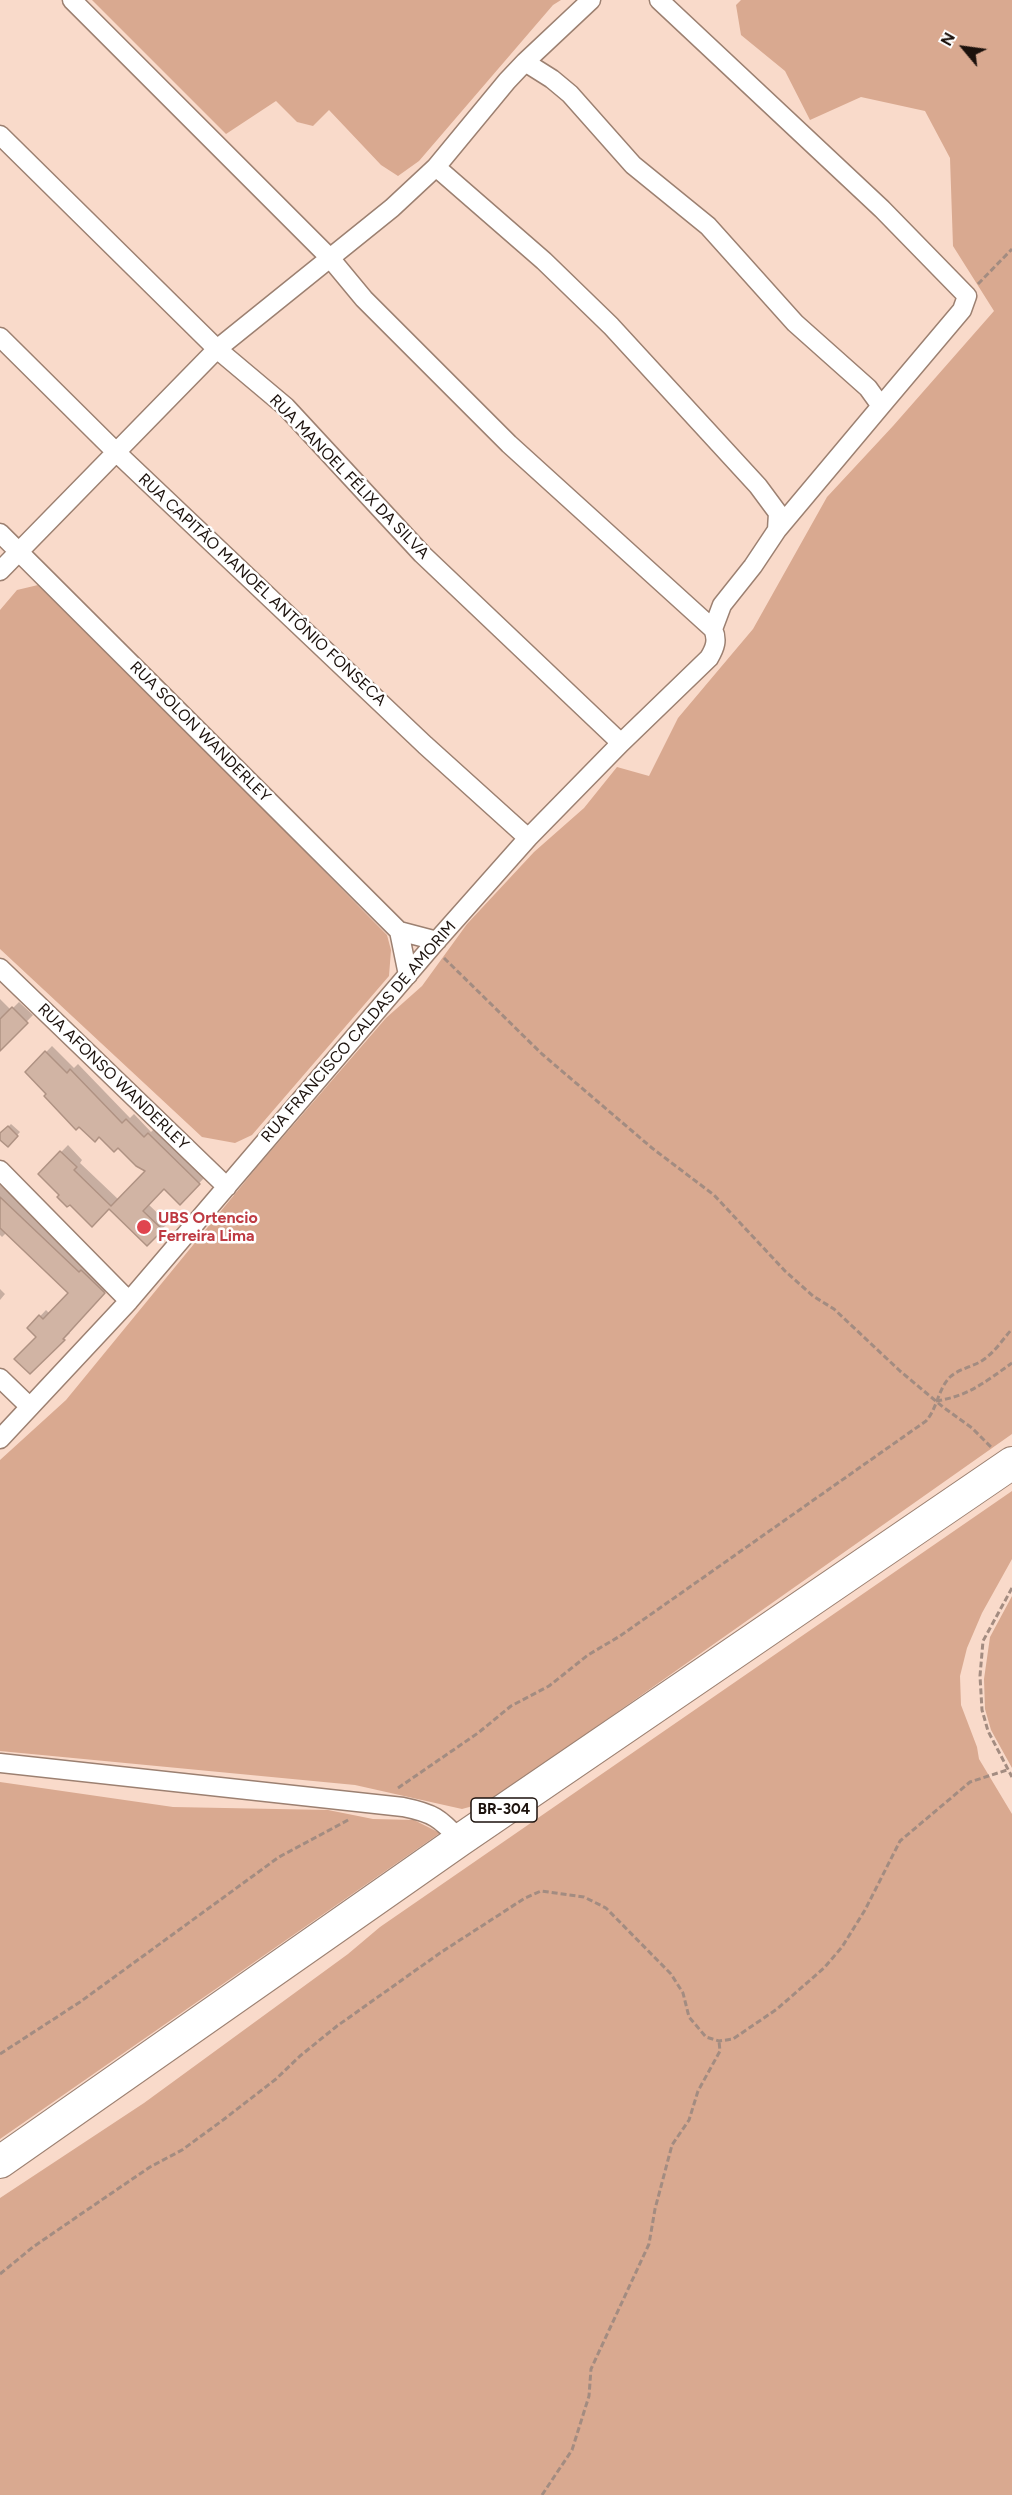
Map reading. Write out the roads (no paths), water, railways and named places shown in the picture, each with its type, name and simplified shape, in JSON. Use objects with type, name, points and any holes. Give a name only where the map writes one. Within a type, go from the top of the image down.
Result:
[{"type":"highway","name":"BR-304","points":[[0,2162],[460,1840],[1012,1463]]},
{"type":"street","points":[[72,0],[330,258],[364,299],[509,444],[713,629]]},
{"type":"street","points":[[0,571],[217,349],[392,208],[436,167],[507,81],[591,0]]},
{"type":"street","name":"RUA FRANCISCO CALDAS DE AMORIM","points":[[0,1439],[129,1301],[435,943],[528,838],[709,658],[716,644],[713,629],[722,605],[753,566],[777,530],[962,310],[966,296],[882,209],[659,0]]},
{"type":"street","points":[[525,62],[570,94],[633,165],[708,226],[795,323],[868,388],[881,406]]},
{"type":"street","name":"RUA MANOEL FÉLIX DA SILVA","points":[[0,135],[217,349],[286,407],[422,554],[621,743]]},
{"type":"street","points":[[436,167],[544,261],[611,326],[758,486],[778,513],[777,530]]},
{"type":"street","name":"RUA CAPITÃO MANOEL ANTÔNIO FONSECA","points":[[0,337],[116,452],[425,745],[528,838]]},
{"type":"street","name":"RUA SOLON WANDERLEY","points":[[0,533],[399,931]]},
{"type":"street","points":[[408,975],[399,931],[435,943]]},
{"type":"street","name":"RUA AFONSO WANDERLEY","points":[[0,968],[227,1187]]},
{"type":"street","points":[[0,1170],[129,1301]]},
{"type":"street","points":[[0,1378],[29,1406]]},
{"type":"street","points":[[0,1763],[403,1807],[430,1814],[441,1820],[460,1840]]},
{"type":"place","name":"UBS Ortencio Ferreira Lima","points":[[144,1227]]}]
